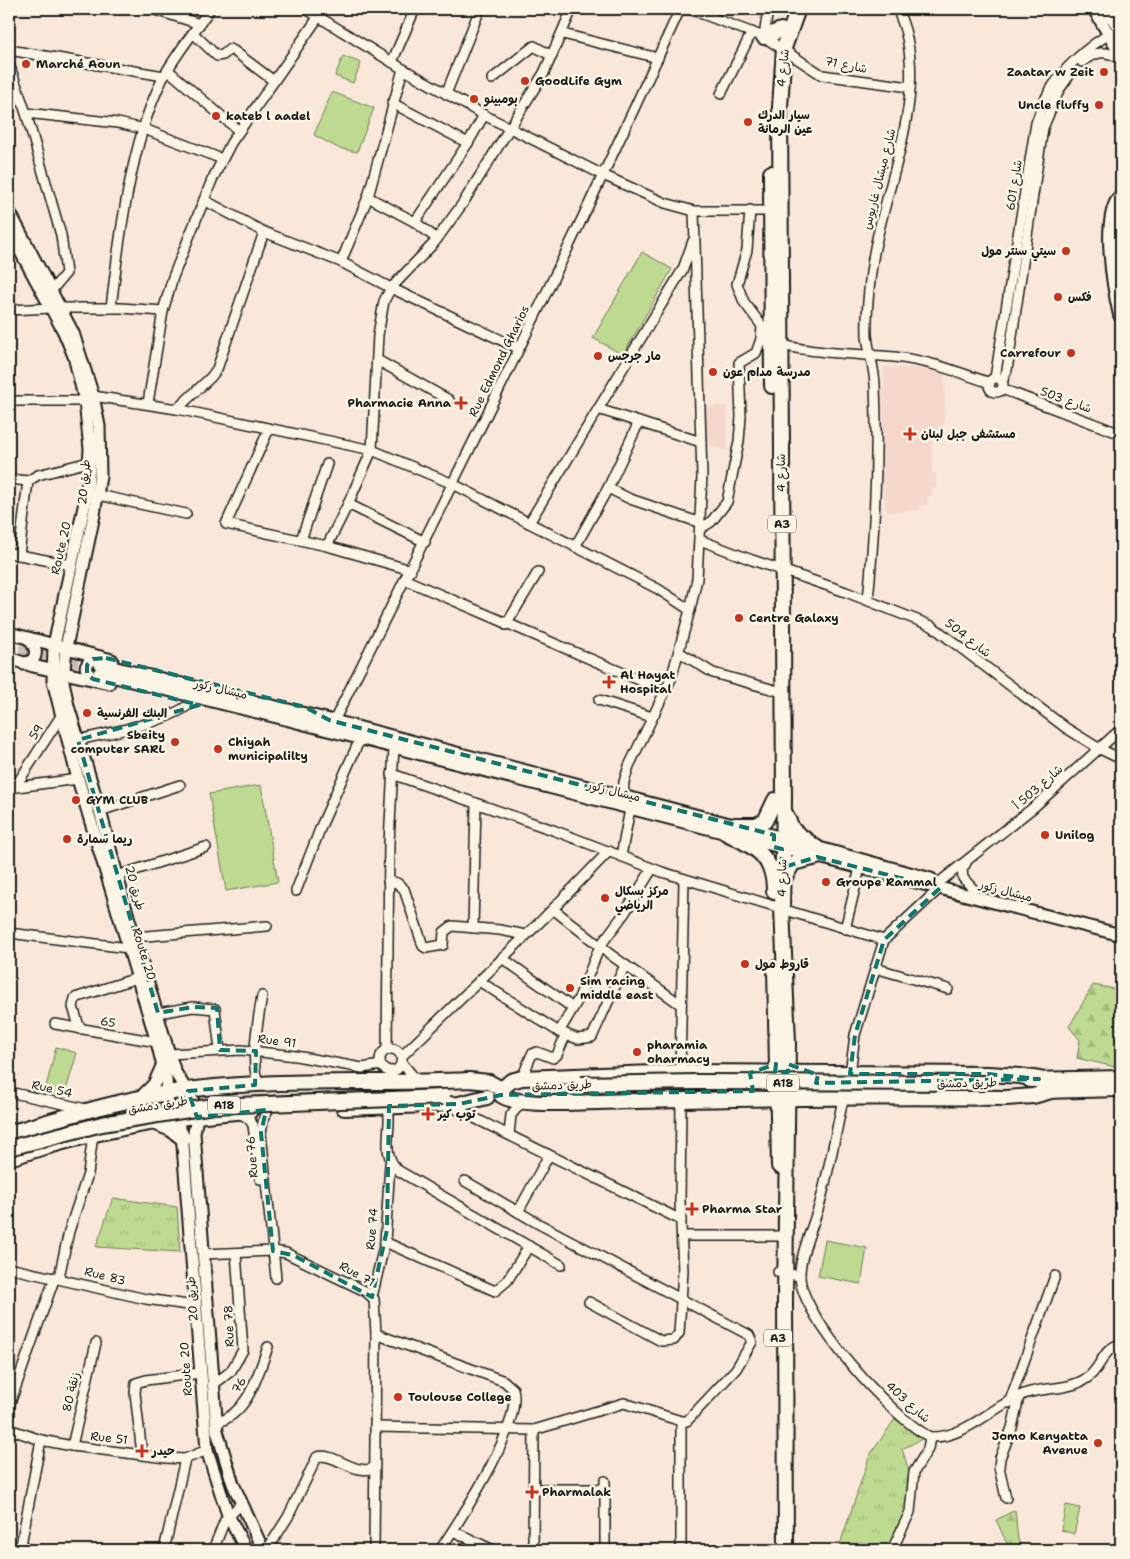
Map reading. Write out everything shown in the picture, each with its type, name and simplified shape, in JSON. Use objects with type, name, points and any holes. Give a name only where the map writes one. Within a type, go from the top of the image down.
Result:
[{"type":"highway","name":"شارع 4","points":[[778,882],[778,569],[771,343],[780,107],[780,47],[781,30],[788,9]]},
{"type":"highway","name":"شارع 4","points":[[780,47],[798,9]]},
{"type":"highway","points":[[758,34],[781,30]]},
{"type":"highway","points":[[1121,197],[1116,205],[1113,216],[1121,315]]},
{"type":"highway","points":[[730,829],[765,821],[779,800]]},
{"type":"highway","points":[[730,829],[760,852],[778,882],[793,864],[817,852],[791,826],[779,800]]},
{"type":"highway","name":"A3","points":[[778,882],[778,907]]},
{"type":"highway","name":"شارع 4","points":[[778,907],[784,1038]]},
{"type":"highway","points":[[744,1072],[769,1065],[784,1038]]},
{"type":"highway","points":[[784,1038],[794,1062],[802,1069],[812,1073]]},
{"type":"highway","name":"A3","points":[[780,1550],[782,1072],[784,1038]]},
{"type":"highway","points":[[498,1091],[511,1081],[522,1078],[680,1072],[988,1074],[1039,1079]]},
{"type":"highway","points":[[744,1072],[752,1080],[754,1088],[746,1099]]},
{"type":"highway","points":[[828,1099],[818,1092],[816,1084],[820,1076],[829,1073]]},
{"type":"highway","name":"طريق دمشق","points":[[984,1088],[1039,1079],[1121,1084]]},
{"type":"highway","points":[[9,1133],[89,1110],[167,1093],[253,1086],[478,1080],[493,1083],[498,1091],[509,1100],[522,1102],[805,1098],[1013,1098],[1051,1090]]},
{"type":"highway","name":"طريق دمشق","points":[[9,1148],[102,1124],[206,1106],[444,1097],[498,1091],[579,1089],[700,1091],[984,1088],[1051,1090],[1121,1084]]},
{"type":"highway","name":"طريق دمشق","points":[[9,1139],[131,1109],[204,1098],[258,1094],[444,1097]]},
{"type":"highway","points":[[9,1158],[93,1134],[156,1122],[237,1112],[388,1106],[444,1097]]},
{"type":"highway","points":[[746,1099],[762,1102],[768,1106],[782,1125],[792,1109],[805,1098]]},
{"type":"highway","points":[[156,1122],[171,1129],[182,1138]]},
{"type":"highway","name":"A3","points":[[782,1125],[779,1236],[786,1550]]},
{"type":"main road","points":[[1094,9],[1115,23],[1121,56]]},
{"type":"main road","name":"طريق 20","points":[[9,211],[52,290],[56,308],[82,356],[100,449],[98,496],[59,681],[100,811],[134,937],[158,1013],[169,1054],[172,1077],[188,1091],[197,1117],[194,1133],[216,1423],[229,1472],[241,1504],[263,1550]]},
{"type":"main road","points":[[9,230],[56,308]]},
{"type":"main road","name":"Route 20","points":[[89,398],[89,462],[85,509],[55,637],[61,716],[163,1064],[172,1077],[167,1093],[168,1107],[180,1128],[182,1138],[207,1450],[228,1515],[246,1550]]},
{"type":"main road","points":[[9,633],[19,653],[46,678],[72,683],[86,678],[101,669]]},
{"type":"main road","points":[[19,653],[55,637],[74,642],[101,669],[191,703],[302,729],[333,724]]},
{"type":"main road","points":[[67,640],[84,652]]},
{"type":"main road","points":[[19,653],[59,681],[86,678]]},
{"type":"main road","name":"ميشال زكور","points":[[101,669],[333,724],[623,797],[730,829],[1121,935]]},
{"type":"main road","name":"ميشال زكور","points":[[333,724],[360,739],[394,748],[630,809],[730,829]]},
{"type":"main road","name":"ميشال زكور","points":[[817,852],[860,868],[940,885],[974,890],[1121,928]]},
{"type":"main road","points":[[139,1099],[154,1084],[163,1064]]},
{"type":"street","points":[[152,9],[200,24]]},
{"type":"street","points":[[111,308],[129,195],[144,129],[167,74],[210,9]]},
{"type":"street","points":[[306,9],[403,69],[484,115],[603,176],[670,205],[694,211],[776,211]]},
{"type":"street","points":[[148,403],[163,312],[176,268],[204,200],[222,160],[239,131],[324,9]]},
{"type":"street","points":[[392,62],[415,9]]},
{"type":"street","points":[[446,94],[480,9]]},
{"type":"street","points":[[327,546],[372,450],[380,319],[384,301],[391,288],[437,239],[463,203],[552,56],[563,34],[572,9]]},
{"type":"street","name":"Rue Edmond Gharios","points":[[333,724],[454,484],[518,348],[603,176],[680,9]]},
{"type":"street","name":"شارع 71","points":[[689,9],[758,34],[822,76],[910,87]]},
{"type":"street","points":[[721,94],[758,34],[768,9]]},
{"type":"street","name":"شارع ميشال غاريوس","points":[[868,600],[874,488],[875,385],[867,329],[874,253],[907,115],[910,87],[907,38],[897,9]]},
{"type":"street","name":"شارع 601","points":[[998,383],[1036,123],[1048,94],[1063,73],[1115,23]]},
{"type":"street","points":[[194,34],[217,56],[223,55],[230,49],[274,81]]},
{"type":"street","points":[[563,34],[658,58]]},
{"type":"street","points":[[492,79],[534,46],[552,56]]},
{"type":"street","points":[[9,50],[167,74],[239,131]]},
{"type":"street","name":"شارع 601","points":[[998,383],[1006,371],[1043,128],[1049,110],[1059,90],[1083,61],[1093,54],[1104,51],[1113,54],[1121,60]]},
{"type":"street","points":[[9,64],[26,113],[61,235],[66,265],[64,277],[52,290]]},
{"type":"street","points":[[341,262],[368,197],[392,103],[403,69]]},
{"type":"street","points":[[392,103],[468,142]]},
{"type":"street","points":[[26,113],[90,119],[144,129],[222,160]]},
{"type":"street","points":[[415,222],[484,115]]},
{"type":"street","points":[[368,197],[415,222],[437,239]]},
{"type":"street","points":[[204,200],[264,232],[341,262],[391,288],[518,348]]},
{"type":"street","points":[[750,210],[747,250],[737,284],[744,302],[762,326],[771,343]]},
{"type":"street","points":[[623,797],[624,782],[629,766],[665,692],[679,652],[697,579],[700,540],[700,442],[694,211]]},
{"type":"street","points":[[177,409],[211,377],[217,368],[264,232]]},
{"type":"street","points":[[529,523],[683,269],[695,236]]},
{"type":"street","points":[[683,269],[689,267],[696,270]]},
{"type":"street","points":[[9,310],[111,308],[163,312]]},
{"type":"street","points":[[700,526],[717,516],[727,502],[740,425],[739,363],[771,343],[871,356]]},
{"type":"street","name":"شارع 503","points":[[871,356],[928,362],[998,383],[1121,430]]},
{"type":"street","points":[[377,360],[449,400]]},
{"type":"street","name":"شارع 503","points":[[998,383],[1121,434]]},
{"type":"street","points":[[9,401],[89,398],[148,403],[372,450],[454,484],[658,590],[690,610]]},
{"type":"street","points":[[598,409],[700,442]]},
{"type":"street","points":[[575,547],[608,488],[639,422]]},
{"type":"street","points":[[269,429],[226,524],[327,546],[411,570]]},
{"type":"street","points":[[9,479],[28,481],[38,475],[89,462]]},
{"type":"street","points":[[301,540],[327,464]]},
{"type":"street","points":[[19,555],[28,481]]},
{"type":"street","points":[[608,488],[630,499],[700,526]]},
{"type":"street","points":[[98,496],[186,514]]},
{"type":"street","points":[[348,504],[425,542]]},
{"type":"street","name":"شارع 504","points":[[700,540],[868,600],[936,629],[1066,728],[1100,749],[1121,758]]},
{"type":"street","points":[[9,553],[71,565]]},
{"type":"street","points":[[506,625],[538,572]]},
{"type":"street","points":[[406,580],[506,625],[665,692]]},
{"type":"street","points":[[679,652],[713,673],[778,691]]},
{"type":"street","points":[[599,700],[652,717]]},
{"type":"street","points":[[78,740],[177,713],[191,703]]},
{"type":"street","name":"59","points":[[12,788],[61,716]]},
{"type":"street","name":"شارع 503 أ","points":[[884,940],[940,885],[1034,807],[1121,729]]},
{"type":"street","points":[[296,890],[322,824],[360,739]]},
{"type":"street","points":[[387,1050],[388,881],[394,748]]},
{"type":"street","points":[[392,774],[609,851],[652,869],[884,940],[853,1046],[850,1074]]},
{"type":"street","name":"59","points":[[12,788],[78,779]]},
{"type":"street","points":[[100,811],[180,785]]},
{"type":"street","points":[[473,928],[476,803]]},
{"type":"street","points":[[621,856],[630,809]]},
{"type":"street","points":[[117,876],[206,847]]},
{"type":"street","points":[[382,1066],[394,1070],[401,1059],[609,851]]},
{"type":"street","points":[[967,861],[962,876],[966,884],[974,890]]},
{"type":"street","points":[[845,929],[860,868]]},
{"type":"street","points":[[522,1078],[532,1054],[537,1052],[553,1058],[557,1055],[562,1033],[579,998],[600,946],[624,914],[652,869]]},
{"type":"street","points":[[680,1072],[684,879]]},
{"type":"street","points":[[388,881],[397,883],[404,889],[424,947],[443,945],[444,932],[448,927],[526,934]]},
{"type":"street","points":[[553,909],[625,965],[680,1004]]},
{"type":"street","points":[[134,937],[267,926]]},
{"type":"street","points":[[9,933],[128,948]]},
{"type":"street","points":[[502,958],[573,1008]]},
{"type":"street","points":[[479,982],[562,1033],[578,1039],[592,1037],[625,965]]},
{"type":"street","points":[[875,968],[948,989]]},
{"type":"street","points":[[80,1029],[74,1007],[76,998],[137,978]]},
{"type":"street","points":[[253,1086],[262,996]]},
{"type":"street","points":[[158,1013],[193,1007],[215,1009],[220,1050]]},
{"type":"street","name":"65","points":[[55,1024],[157,1042]]},
{"type":"street","name":"Rue 91","points":[[169,1054],[220,1050],[256,1051],[305,1057],[362,1068],[382,1066]]},
{"type":"street","points":[[364,1083],[375,1076],[382,1066],[380,1056],[387,1050],[397,1051],[412,1075],[420,1082]]},
{"type":"street","name":"Rue 54","points":[[9,1092],[89,1110]]},
{"type":"street","points":[[444,1097],[549,1155],[680,1220]]},
{"type":"street","points":[[781,1272],[800,1276],[802,1262],[823,1192],[843,1099]]},
{"type":"street","points":[[589,1302],[652,1338],[667,1342],[674,1340],[679,1333],[682,1299],[682,1236],[680,1220],[681,1100]]},
{"type":"street","points":[[509,1134],[511,1115],[522,1102]]},
{"type":"street","name":"Rue 74","points":[[372,1297],[385,1242],[390,1164],[388,1154],[388,1106]]},
{"type":"street","name":"Rue 76","points":[[268,1110],[262,1124],[259,1140],[260,1179],[266,1221],[271,1233]]},
{"type":"street","name":"Rue 76","points":[[237,1112],[249,1119],[259,1140],[269,1204],[276,1278]]},
{"type":"street","points":[[9,1406],[57,1277],[69,1231],[88,1174],[93,1134]]},
{"type":"street","points":[[518,1212],[549,1155]]},
{"type":"street","points":[[390,1164],[561,1265]]},
{"type":"street","name":"Rue 76","points":[[260,1179],[269,1204]]},
{"type":"street","points":[[375,1427],[534,1430],[588,1415],[621,1403],[681,1421],[687,1421],[736,1369],[752,1340],[749,1334],[518,1212],[465,1181]]},
{"type":"street","points":[[682,1236],[779,1236]]},
{"type":"street","points":[[385,1242],[496,1291],[507,1281],[529,1246]]},
{"type":"street","name":"Rue 71","points":[[203,1254],[273,1251],[293,1255],[372,1297],[375,1302],[374,1550]]},
{"type":"street","name":"Rue 78","points":[[212,1386],[231,1371],[243,1350],[243,1321],[236,1253]]},
{"type":"street","name":"Rue 83","points":[[9,1268],[57,1277],[124,1294],[195,1306]]},
{"type":"street","name":"شارع 403","points":[[800,1276],[803,1288],[818,1318],[841,1353],[892,1406],[919,1430],[930,1437],[952,1433],[1026,1393],[1082,1381],[1092,1374],[1110,1348],[1121,1344]]},
{"type":"street","points":[[1008,1403],[1055,1276]]},
{"type":"street","points":[[376,1334],[510,1384],[515,1395],[508,1430],[503,1444],[440,1550]]},
{"type":"street","name":"زنقة 80","points":[[72,1446],[96,1343]]},
{"type":"street","name":"76","points":[[216,1423],[228,1420],[238,1410],[259,1374],[268,1347]]},
{"type":"street","points":[[142,1454],[134,1393],[136,1383],[200,1373]]},
{"type":"street","points":[[1006,1498],[999,1467],[1000,1458],[1012,1428],[1019,1397]]},
{"type":"street","points":[[681,1421],[681,1550]]},
{"type":"street","name":"Rue 51","points":[[9,1429],[41,1440],[72,1446],[186,1459],[207,1450]]},
{"type":"street","points":[[533,1550],[534,1430]]},
{"type":"street","points":[[892,1550],[910,1512],[914,1472],[928,1449],[930,1437]]},
{"type":"street","points":[[20,1550],[41,1440]]},
{"type":"street","points":[[267,1550],[288,1517],[317,1457],[325,1456],[358,1469],[374,1468]]},
{"type":"street","points":[[164,1550],[186,1459]]},
{"type":"street","points":[[534,1489],[605,1485],[605,1550]]},
{"type":"street","points":[[213,1550],[228,1515],[241,1504]]},
{"type":"street","points":[[453,1530],[493,1550]]},
{"type":"highlighted area","points":[[106,658],[305,707],[329,720],[774,835],[774,847],[782,849],[781,868],[817,857],[940,888],[884,940],[855,1035],[850,1074],[988,1074],[1039,1079],[816,1083],[818,1075],[788,1064],[788,1072],[775,1072],[776,1064],[750,1073],[753,1091],[501,1095],[459,1104],[389,1106],[387,1230],[372,1297],[293,1255],[273,1251],[261,1133],[266,1110],[197,1117],[188,1091],[255,1085],[256,1051],[220,1050],[217,1008],[193,1007],[158,1013],[127,913],[78,740],[199,705],[93,679],[87,674],[87,665],[93,659]]},
{"type":"shaded area","name":"مستشفى جبل لبنان","points":[[884,367],[945,369],[944,424],[932,444],[932,472],[936,474],[936,488],[932,488],[932,496],[928,496],[927,505],[921,505],[920,510],[890,512],[886,510],[882,482]]},
{"type":"shaded area","points":[[703,406],[727,406],[727,450],[703,443]]},
{"type":"green space","points":[[343,56],[361,63],[353,83],[335,76]]},
{"type":"green space","points":[[332,92],[374,108],[357,152],[338,148],[314,135]]},
{"type":"green space","points":[[642,252],[672,269],[623,355],[593,338]]},
{"type":"green space","points":[[261,785],[278,882],[226,891],[209,794]]},
{"type":"green space","points":[[1093,985],[1121,990],[1121,1064],[1115,1067],[1077,1058],[1080,1040],[1069,1027]]},
{"type":"green space","points":[[56,1047],[77,1053],[64,1097],[45,1091]]},
{"type":"green space","points":[[113,1198],[177,1207],[180,1252],[96,1247]]},
{"type":"green space","points":[[825,1240],[867,1248],[861,1284],[818,1276]]},
{"type":"green space","points":[[895,1419],[926,1437],[902,1449],[910,1474],[907,1508],[888,1550],[838,1550],[870,1455]]},
{"type":"green space","points":[[1066,1505],[1080,1508],[1074,1534],[1061,1530]]},
{"type":"green space","points":[[1015,1510],[1018,1540],[1023,1550],[1010,1550],[996,1520]]},
{"type":"tunnel","points":[[20,644],[99,664]]},
{"type":"tunnel","points":[[18,655],[94,672]]},
{"type":"place","name":"Marché Aoun","points":[[26,64]]},
{"type":"place","name":"Zaatar w Zeit","points":[[1104,72]]},
{"type":"place","name":"GoodLife Gym","points":[[525,81]]},
{"type":"place","name":"بومبينو","points":[[474,99]]},
{"type":"place","name":"Uncle fluffy","points":[[1099,105]]},
{"type":"place","name":"kateb l aadel","points":[[216,116]]},
{"type":"place","name":"سيار الدرك عين الرمانة","points":[[748,122]]},
{"type":"place","name":"سيتي سنتر مول","points":[[1066,251]]},
{"type":"place","name":"فكس","points":[[1058,297]]},
{"type":"place","name":"Carrefour","points":[[1071,353]]},
{"type":"place","name":"مار جرجس","points":[[598,356]]},
{"type":"place","name":"مدرسة مدام عون","points":[[713,372]]},
{"type":"place","name":"Pharmacie Anna","points":[[461,403]]},
{"type":"place","name":"مستشفى جبل لبنان","points":[[910,434]]},
{"type":"place","name":"Centre Galaxy","points":[[739,618]]},
{"type":"place","name":"Al Hayat Hospital","points":[[609,682]]},
{"type":"place","name":"البنك الفرنسية","points":[[87,713]]},
{"type":"place","name":"Sbeity computer SARL","points":[[175,742]]},
{"type":"place","name":"Chiyah municipalilty","points":[[218,749]]},
{"type":"place","name":"GYM CLUB","points":[[76,800]]},
{"type":"place","name":"Unilog","points":[[1045,835]]},
{"type":"place","name":"ريما سمارة","points":[[67,839]]},
{"type":"place","name":"Groupe Rammal","points":[[826,882]]},
{"type":"place","name":"مركز بسكال الرياضي","points":[[605,898]]},
{"type":"place","name":"قاروط مول","points":[[745,964]]},
{"type":"place","name":"Sim racing middle east","points":[[570,988]]},
{"type":"place","name":"pharamia oharmacy","points":[[637,1052]]},
{"type":"place","name":"توب كير","points":[[428,1114]]},
{"type":"place","name":"Pharma Star","points":[[692,1209]]},
{"type":"place","name":"Toulouse College","points":[[398,1397]]},
{"type":"place","name":"Jomo Kenyatta Avenue","points":[[1098,1443]]},
{"type":"place","name":"حيدر","points":[[142,1451]]},
{"type":"place","name":"Pharmalak","points":[[532,1492]]}]
